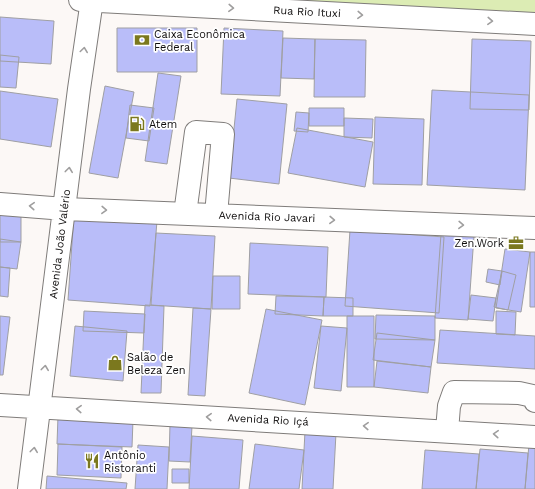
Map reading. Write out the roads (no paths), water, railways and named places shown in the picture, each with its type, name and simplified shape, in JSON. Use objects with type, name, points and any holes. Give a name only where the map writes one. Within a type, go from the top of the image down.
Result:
[{"type":"street","name":"Rua Rio Ituxi","points":[[88,0],[535,24]]},
{"type":"street","name":"Avenida João Valério","points":[[29,489],[65,209],[88,0]]},
{"type":"street","points":[[185,214],[196,132],[223,134],[216,215]]},
{"type":"street","name":"Avenida Rio Javari","points":[[0,204],[65,209],[535,228]]},
{"type":"street","points":[[448,431],[449,406],[454,392],[519,393],[533,396],[535,401]]},
{"type":"street","name":"Avenida Rio Içá","points":[[0,406],[40,407],[535,437]]},
{"type":"place","name":"Caixa Econômica Federal","points":[[142,40]]},
{"type":"place","name":"Atem","points":[[137,124]]},
{"type":"place","name":"Zen.Work","points":[[516,243]]},
{"type":"place","name":"Salão de Beleza Zen","points":[[115,363]]},
{"type":"place","name":"Antônio Ristoranti","points":[[92,461]]}]
